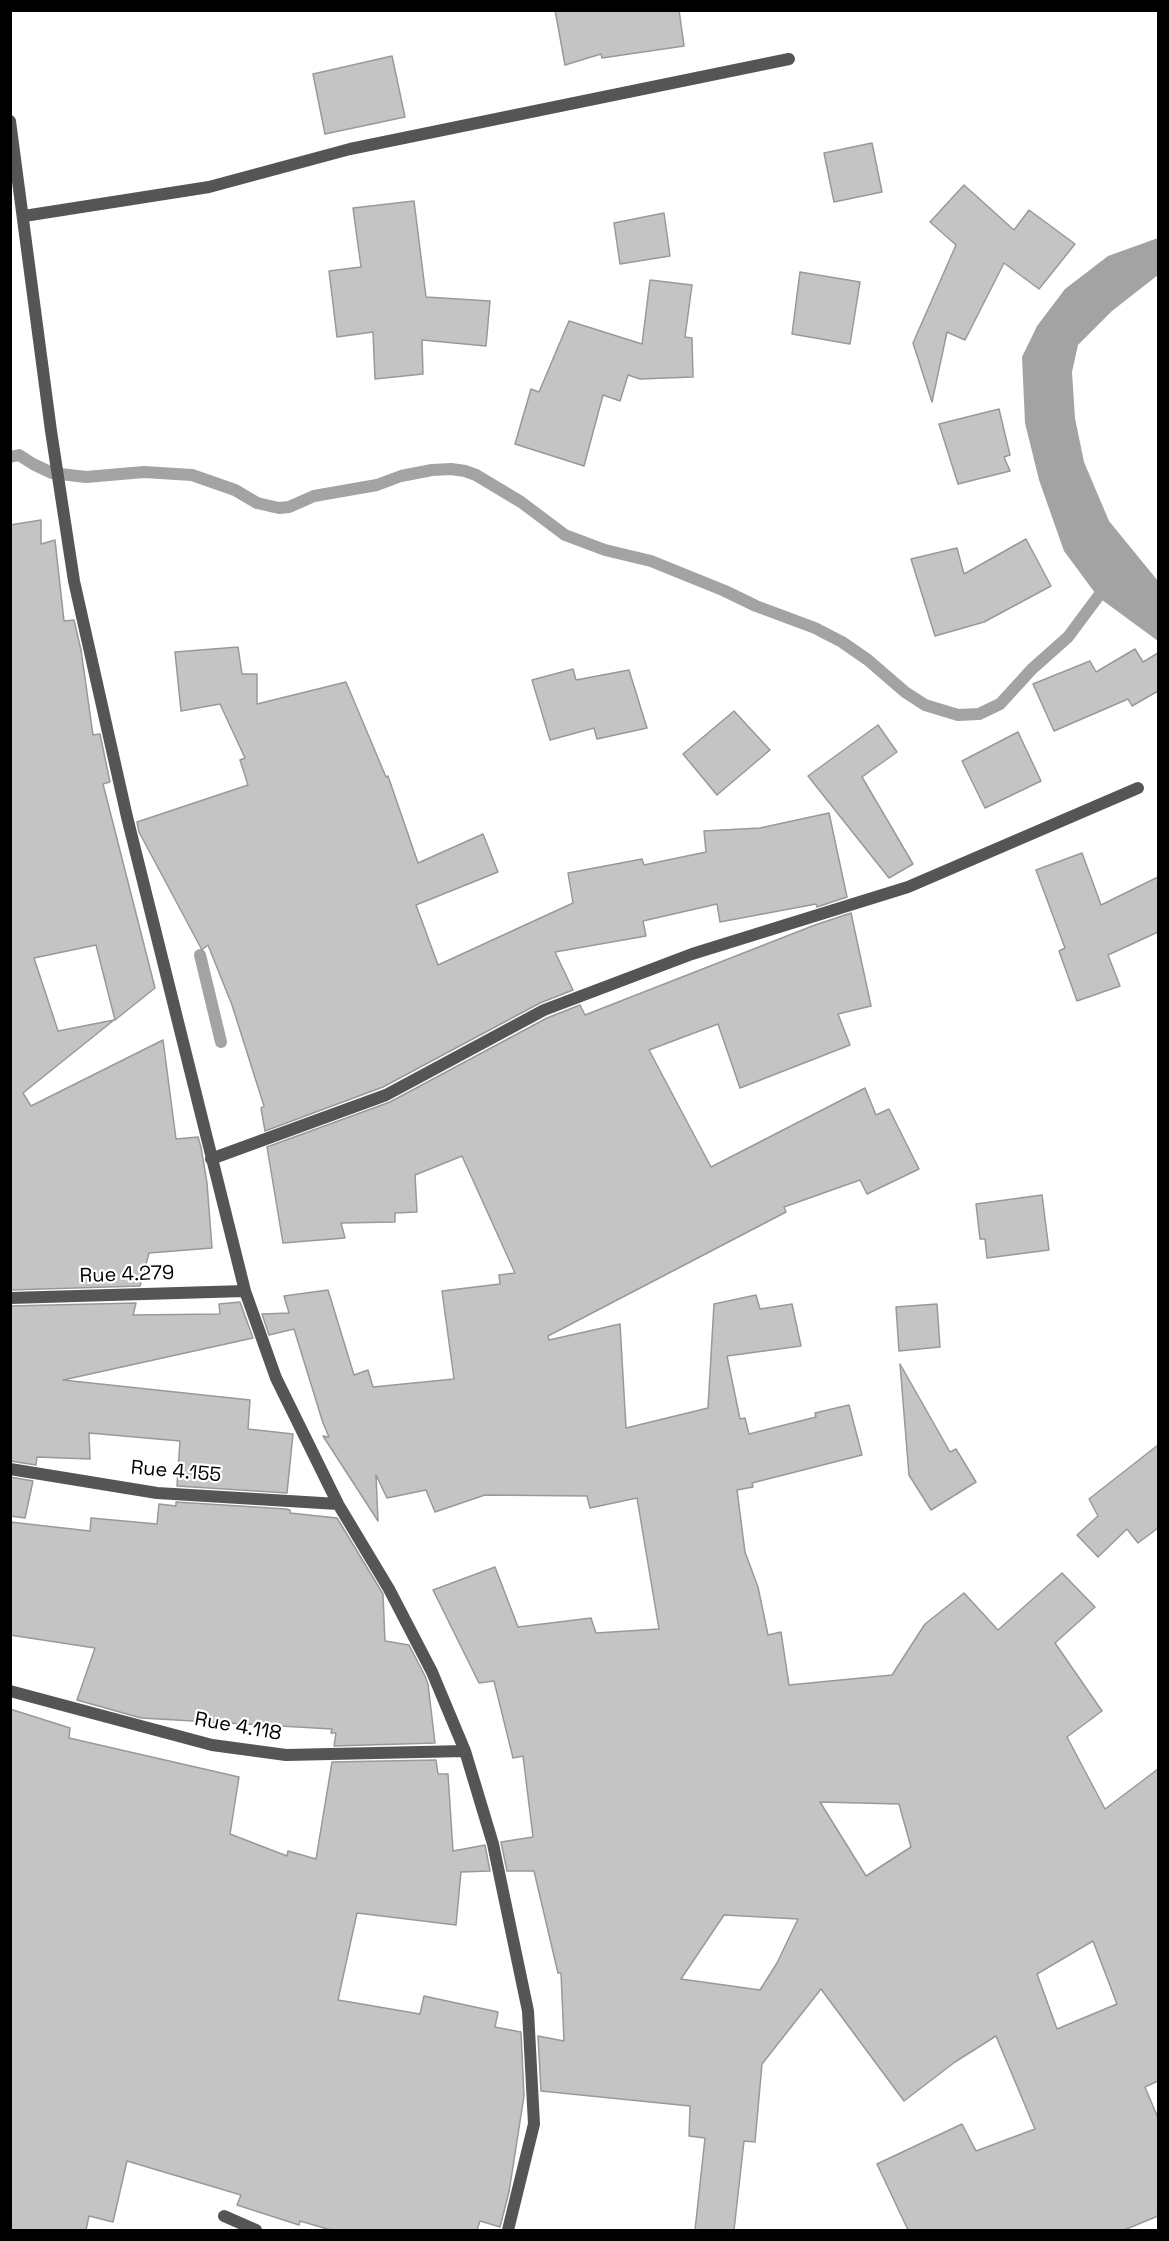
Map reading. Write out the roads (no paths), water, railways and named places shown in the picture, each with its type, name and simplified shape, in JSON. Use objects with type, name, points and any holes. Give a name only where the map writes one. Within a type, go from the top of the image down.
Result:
[{"type":"street","points":[[24,216],[209,188],[350,149],[789,60]]},
{"type":"street","points":[[10,121],[51,431],[74,581],[130,828],[245,1292],[276,1378],[338,1503],[389,1589],[432,1672],[465,1751],[493,1845],[528,2011],[534,2124],[508,2230]]},
{"type":"street","points":[[211,1159],[386,1095],[544,1010],[692,954],[908,886],[1138,788]]},
{"type":"street","name":"Rue 4.279","points":[[10,1298],[245,1292]]},
{"type":"street","name":"Rue 4.155","points":[[10,1469],[157,1493],[338,1503]]},
{"type":"street","name":"Rue 4.118","points":[[10,1690],[212,1745],[275,1754],[465,1751]]},
{"type":"street","points":[[224,2216],[256,2230]]},
{"type":"waterway","points":[[10,457],[19,455],[52,473],[86,477],[144,472],[192,475],[235,490],[257,503],[279,508],[289,507],[314,496],[377,485],[401,476],[432,470],[465,471],[476,475],[521,502],[565,535],[605,550],[651,561],[756,606],[815,628],[842,642],[868,660],[905,692],[925,705],[958,715],[979,714],[1000,704],[1032,669],[1068,637],[1106,586]]},
{"type":"waterway","points":[[200,955],[221,1042]]}]
